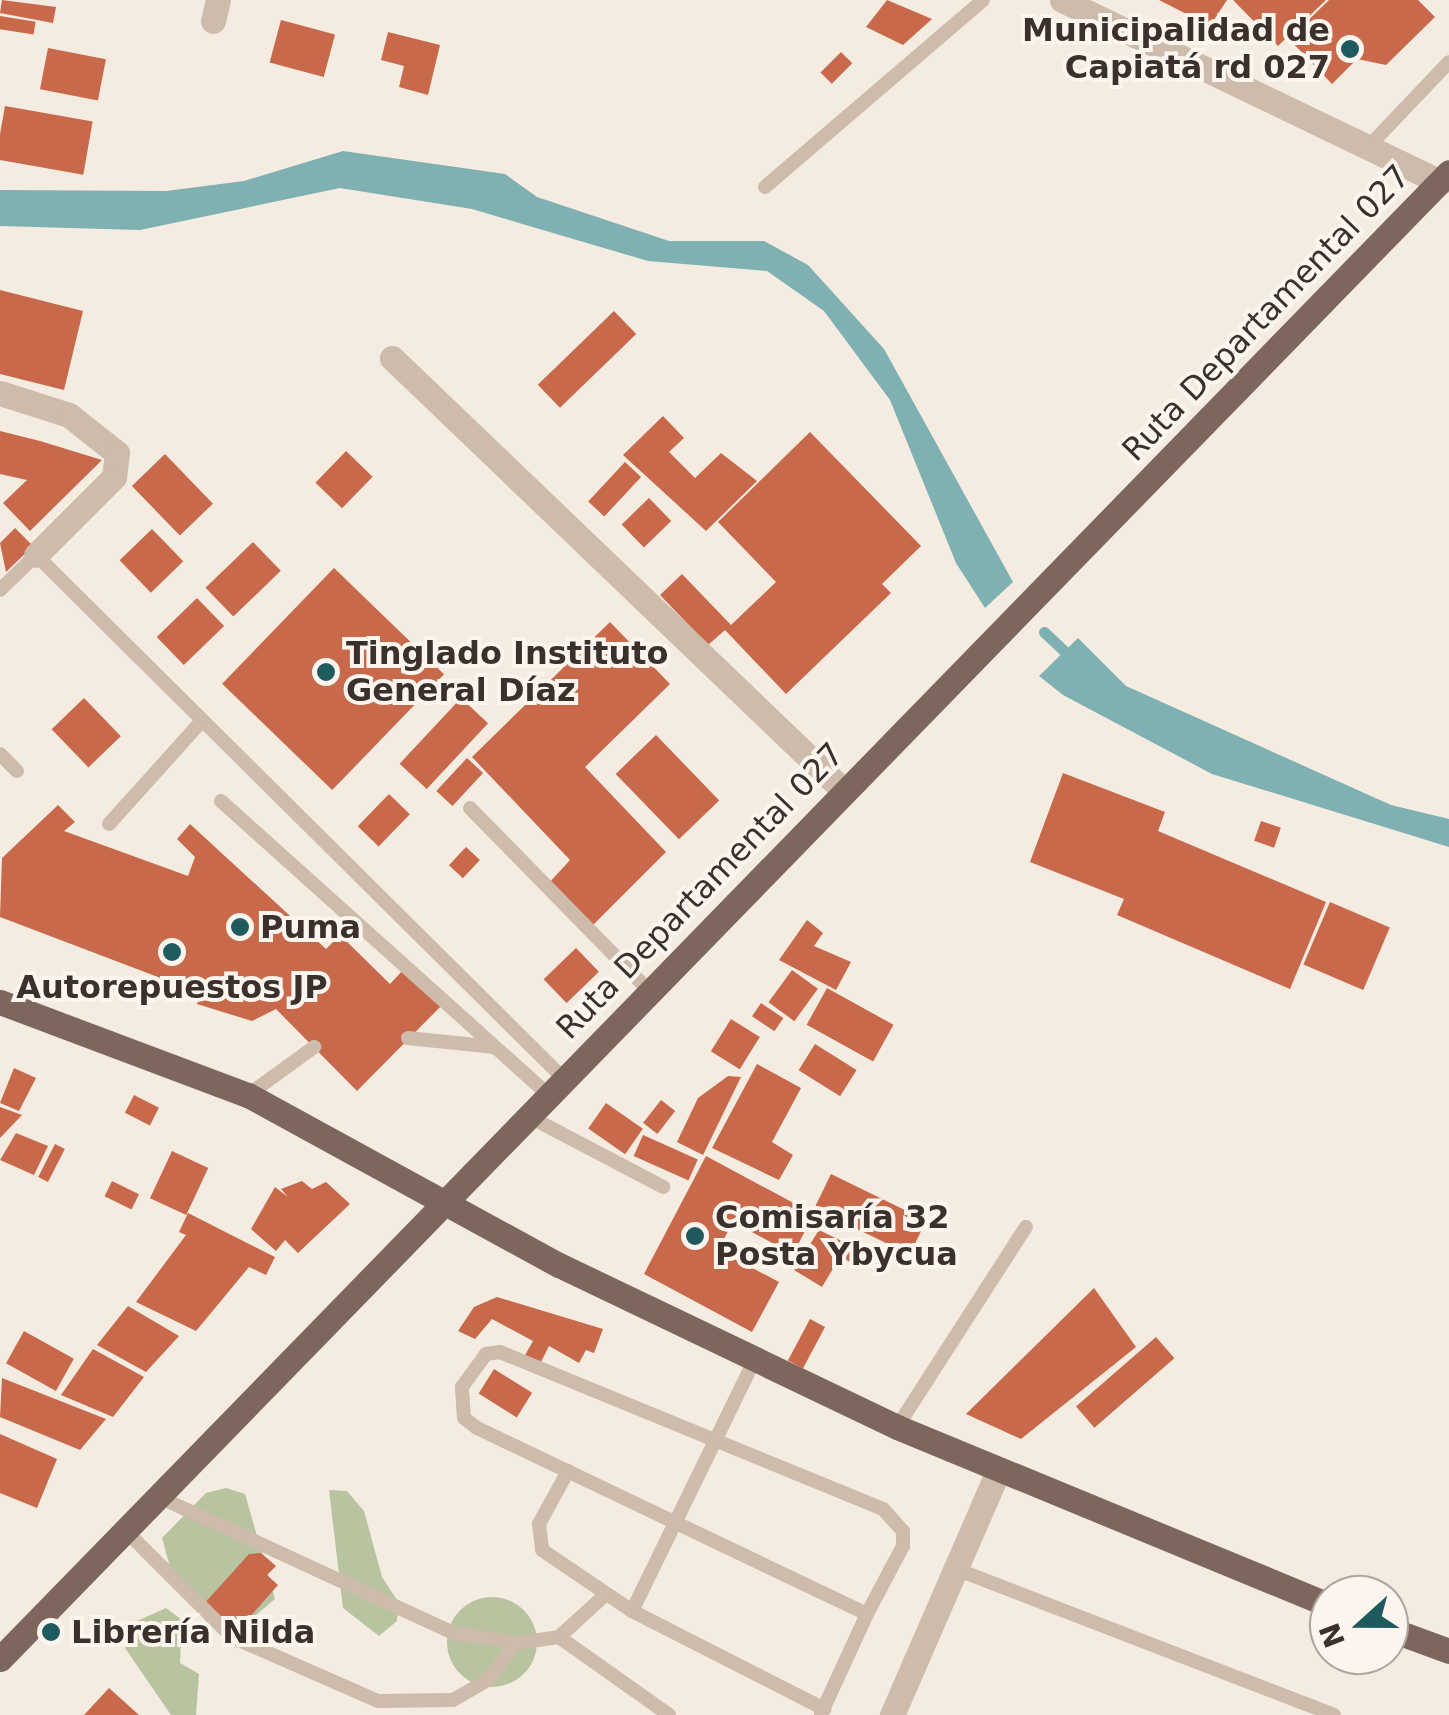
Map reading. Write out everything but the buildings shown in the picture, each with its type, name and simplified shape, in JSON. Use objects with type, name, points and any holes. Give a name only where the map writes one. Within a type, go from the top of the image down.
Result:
[{"type":"main road","name":"Ruta Departamental 027","points":[[0,1658],[1444,177]]},
{"type":"main road","points":[[0,1002],[248,1095],[446,1198],[559,1265],[896,1426],[1309,1597]]},
{"type":"main road","points":[[1409,1636],[1449,1650]]},
{"type":"street","points":[[1062,0],[1444,177]]},
{"type":"street","points":[[392,358],[844,791]]},
{"type":"street","points":[[0,393],[69,415],[110,444],[120,464],[36,555]]},
{"type":"street","points":[[892,1715],[998,1471]]},
{"type":"lane","points":[[765,187],[983,0]]},
{"type":"lane","points":[[1371,144],[1449,62]]},
{"type":"lane","points":[[0,590],[36,555],[556,1086]]},
{"type":"lane","points":[[109,824],[200,723]]},
{"type":"lane","points":[[0,754],[17,771]]},
{"type":"lane","points":[[221,800],[495,1047],[556,1086]]},
{"type":"lane","points":[[470,808],[648,990]]},
{"type":"lane","points":[[408,1038],[495,1047]]},
{"type":"lane","points":[[248,1095],[314,1048]]},
{"type":"lane","points":[[528,1116],[663,1188]]},
{"type":"lane","points":[[896,1426],[1026,1226]]},
{"type":"lane","points":[[568,1470],[539,1524],[542,1550],[604,1596],[822,1712],[903,1546],[894,1519],[715,1441],[486,1354],[462,1387],[464,1418],[867,1614]]},
{"type":"lane","points":[[632,1612],[755,1359]]},
{"type":"lane","points":[[159,1497],[453,1634],[517,1643],[559,1637],[604,1596]]},
{"type":"lane","points":[[125,1530],[232,1637],[378,1701],[454,1700],[488,1680],[517,1643]]},
{"type":"lane","points":[[956,1569],[1334,1715]]},
{"type":"lane","points":[[559,1637],[669,1715]]},
{"type":"green space","points":[[226,1488],[245,1494],[275,1599],[250,1620],[191,1599],[173,1578],[162,1538],[206,1493]]},
{"type":"green space","points":[[329,1490],[347,1491],[364,1511],[382,1577],[399,1603],[397,1621],[379,1636],[343,1608]]},
{"type":"green space","points":[[492,1597],[509,1600],[524,1610],[534,1625],[534,1659],[524,1674],[509,1684],[492,1687],[475,1684],[460,1674],[450,1659],[447,1642],[450,1625],[460,1610],[475,1600]]},
{"type":"green space","points":[[166,1608],[182,1620],[180,1663],[199,1674],[196,1715],[171,1715],[125,1648],[128,1625]]},
{"type":"water","points":[[343,151],[505,174],[537,197],[669,241],[764,241],[808,265],[884,349],[1013,582],[985,608],[956,563],[890,400],[824,311],[767,271],[648,261],[472,209],[340,188],[140,230],[0,226],[0,190],[166,191],[244,181]]},
{"type":"water","points":[[1078,638],[1126,686],[1391,805],[1449,819],[1449,847],[1212,774],[1063,695],[1039,676]]},
{"type":"waterway","points":[[1044,632],[1075,661]]},
{"type":"place","name":"Municipalidad de Capiatá rd 027","points":[[1350,49]]},
{"type":"place","name":"Tinglado Instituto General Díaz","points":[[326,672]]},
{"type":"place","name":"Puma","points":[[240,927]]},
{"type":"place","name":"Autorepuestos JP","points":[[172,952]]},
{"type":"place","name":"Comisaría 32 Posta Ybycua","points":[[695,1236]]},
{"type":"place","name":"Librería Nilda","points":[[51,1632]]}]
